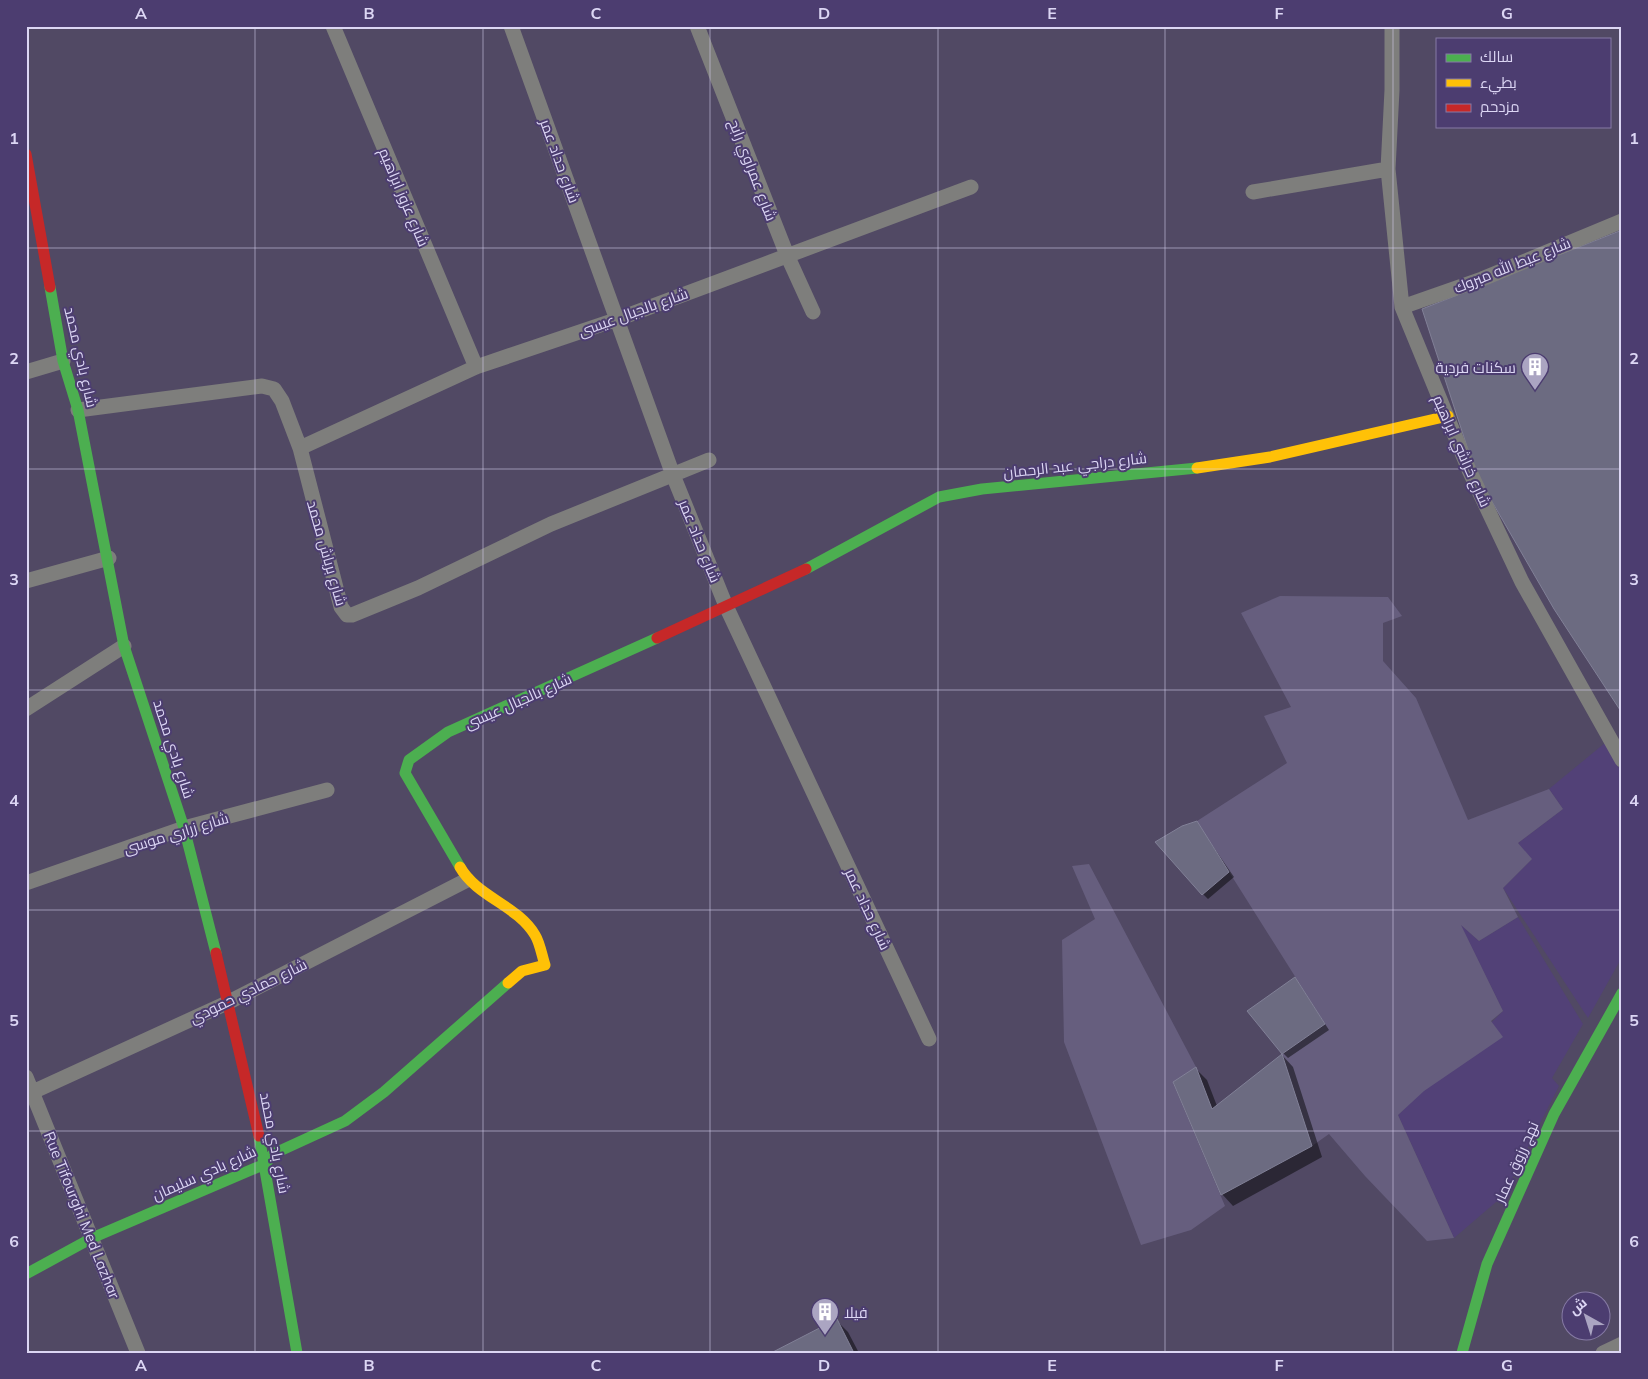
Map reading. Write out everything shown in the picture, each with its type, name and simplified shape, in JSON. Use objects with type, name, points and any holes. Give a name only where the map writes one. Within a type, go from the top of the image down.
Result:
[{"type":"street","name":"شارع عزوز ابراهيم","points":[[333,26],[476,367]]},
{"type":"street","name":"شارع حداد عمر","points":[[511,26],[673,475],[726,606],[929,1039]]},
{"type":"street","name":"شارع عمراوي رابح","points":[[697,26],[787,255],[813,312]]},
{"type":"street","name":"شارع خراشي ابراهيم","points":[[1392,26],[1392,90],[1388,169],[1402,307],[1436,395],[1448,416],[1469,470],[1522,582],[1622,760]]},
{"type":"street","name":"شارع بادي محمد","points":[[26,154],[63,361],[78,410],[109,558],[124,646],[184,828],[229,1002],[265,1164],[297,1353]]},
{"type":"street","points":[[1253,192],[1388,169]]},
{"type":"street","name":"شارع بالجبال عيسى","points":[[300,448],[476,367],[618,319],[971,187]]},
{"type":"street","name":"شارع عيط الله مبروك","points":[[1402,307],[1482,279],[1622,221]]},
{"type":"street","points":[[26,372],[63,361]]},
{"type":"street","name":"شارع برباش محمد","points":[[78,410],[268,388],[274,389],[282,401],[300,448],[341,607],[347,615],[352,615],[418,588],[551,524],[709,460]]},
{"type":"street","name":"شارع دراجي عبد الرحمان","points":[[726,606],[794,576],[860,538],[939,497],[982,490],[1192,469],[1270,458],[1448,416]]},
{"type":"street","points":[[26,581],[109,558]]},
{"type":"street","name":"شارع بالجبال عيسى","points":[[467,880],[405,774],[408,760],[448,732],[726,606]]},
{"type":"street","points":[[26,709],[124,646]]},
{"type":"street","name":"شارع زراري موسى","points":[[26,882],[184,828],[327,790]]},
{"type":"street","name":"شارع بادي سليمان","points":[[26,1274],[92,1238],[265,1164],[273,1154],[344,1121],[384,1092],[522,971],[545,965],[536,936],[520,916],[467,880]]},
{"type":"street","name":"شارع حمادي حمودي","points":[[29,1094],[229,1002],[467,880]]},
{"type":"street","name":"نهج رزوق عمار","points":[[1462,1353],[1486,1264],[1554,1114],[1622,993]]},
{"type":"street","name":"Rue Tifourghi Med Lazhar","points":[[26,1078],[29,1094],[92,1238],[138,1353]]},
{"type":"street","points":[[1603,1353],[1622,1344]]},
{"type":"shaded area","points":[[1280,596],[1388,597],[1402,616],[1383,623],[1383,661],[1416,698],[1468,820],[1549,789],[1563,809],[1518,843],[1532,859],[1503,888],[1518,917],[1479,941],[1461,925],[1503,1011],[1491,1021],[1503,1037],[1424,1091],[1398,1115],[1454,1238],[1427,1241],[1365,1176],[1329,1134],[1312,1146],[1282,1054],[1325,1024],[1197,821],[1287,763],[1264,716],[1291,707],[1241,613]]},
{"type":"shaded area","points":[[1605,743],[1622,773],[1622,957],[1588,1018],[1503,888],[1531,860],[1518,843],[1563,809],[1549,789]]},
{"type":"shaded area","points":[[1089,864],[1196,1067],[1173,1083],[1225,1206],[1191,1230],[1141,1245],[1064,1042],[1062,940],[1095,919],[1072,866]]},
{"type":"shaded area","points":[[1518,917],[1583,1024],[1552,1078],[1559,1086],[1503,1196],[1454,1238],[1398,1115],[1503,1011],[1460,924],[1479,941]]},
{"type":"building","name":"سكنات فردية","points":[[1622,230],[1622,713],[1554,609],[1476,474],[1422,309]]},
{"type":"building","points":[[1197,821],[1229,872],[1202,895],[1155,842],[1182,826]]},
{"type":"building","points":[[1295,977],[1325,1024],[1282,1054],[1247,1011]]},
{"type":"building","points":[[1282,1054],[1312,1146],[1221,1195],[1173,1082],[1196,1067],[1212,1109]]},
{"type":"building","name":"فيلا","points":[[837,1319],[854,1353],[771,1353]]},
{"type":"traffic: fast","points":[[50,287],[63,361],[78,410],[124,646],[184,828],[216,953]]},
{"type":"traffic: fast","points":[[806,569],[939,497],[982,489],[1197,468]]},
{"type":"traffic: fast","points":[[460,867],[405,773],[409,760],[448,732],[657,638]]},
{"type":"traffic: fast","points":[[26,1274],[92,1238],[265,1164],[273,1154],[345,1121],[384,1092],[508,983]]},
{"type":"traffic: fast","points":[[1462,1353],[1487,1264],[1554,1114],[1622,993]]},
{"type":"traffic: fast","points":[[259,1136],[297,1353]]},
{"type":"traffic: slow","points":[[1197,468],[1270,457],[1448,416]]},
{"type":"traffic: slow","points":[[460,867],[476,886],[518,916],[535,935],[538,942],[545,965],[522,971],[508,983]]},
{"type":"traffic: jam","points":[[26,154],[50,287]]},
{"type":"traffic: jam","points":[[657,638],[806,569]]},
{"type":"traffic: jam","points":[[216,953],[259,1136]]},
{"type":"place","name":"سكنات فردية","points":[[1535,391]]},
{"type":"place","name":"فيلا","points":[[825,1336]]}]
